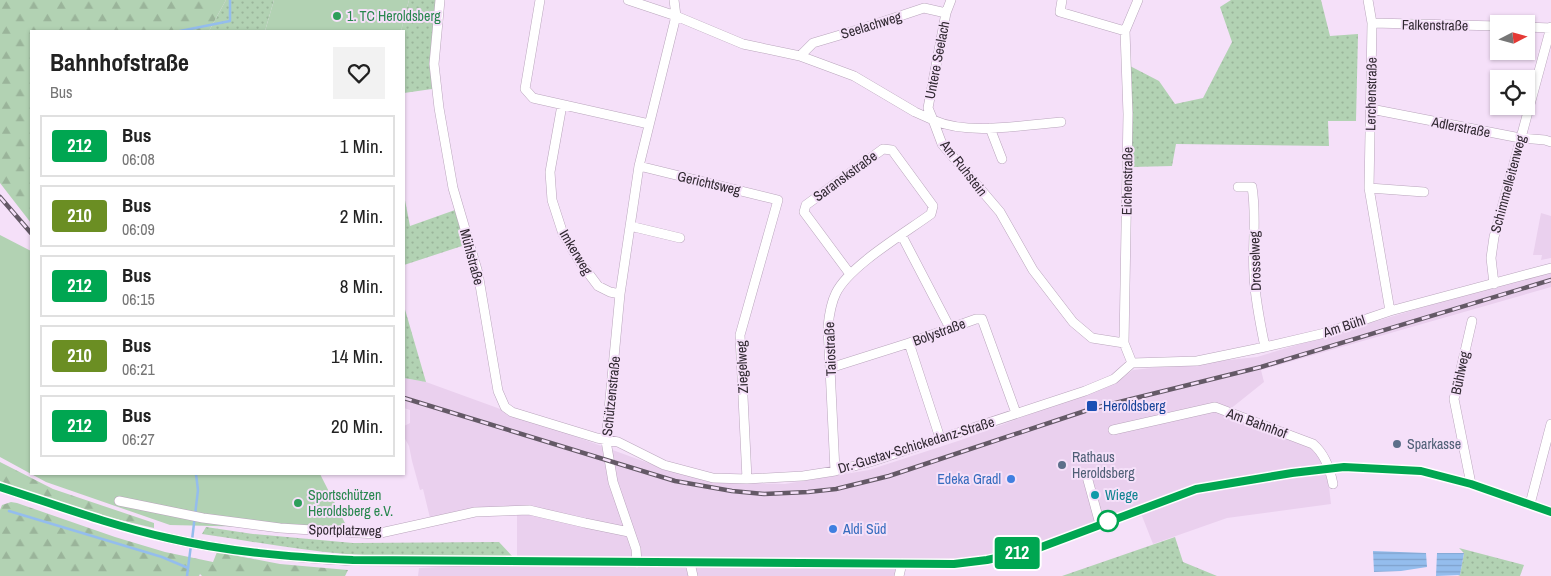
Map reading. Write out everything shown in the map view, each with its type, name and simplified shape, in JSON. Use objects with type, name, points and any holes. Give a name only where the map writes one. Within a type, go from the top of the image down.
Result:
[{"type":"street","name":"Mühlstraße","points":[[440,0],[434,64],[439,108],[453,188],[478,273],[501,399],[512,412],[606,440]]},
{"type":"street","points":[[540,0],[525,89],[533,98],[649,124]]},
{"type":"street","points":[[628,0],[676,16],[743,44],[800,56],[854,76],[915,112],[946,126],[990,128],[1061,122]]},
{"type":"street","name":"Schützenstraße","points":[[637,563],[636,549],[613,482],[606,440],[620,294],[639,166],[676,16],[674,0]]},
{"type":"street","name":"Untere Seelach","points":[[932,120],[928,108],[946,13],[951,0]]},
{"type":"street","points":[[1062,0],[1060,12],[1125,31]]},
{"type":"street","name":"Eichenstraße","points":[[1132,363],[1124,343],[1128,114],[1125,31],[1138,0]]},
{"type":"street","name":"Lerchenstraße","points":[[1368,0],[1372,23],[1370,188],[1390,311]]},
{"type":"street","name":"Seelachweg","points":[[800,56],[812,43],[867,28],[924,8],[946,13]]},
{"type":"street","name":"Falkenstraße","points":[[1372,23],[1490,26]]},
{"type":"street","points":[[1535,27],[1551,27]]},
{"type":"street","name":"Schimmelleitenweg","points":[[1494,284],[1492,251],[1520,138],[1551,27]]},
{"type":"street","name":"Imkerweg","points":[[562,104],[550,172],[552,200],[563,234],[580,262],[598,286],[610,292],[620,294]]},
{"type":"street","name":"Adlerstraße","points":[[1371,109],[1520,138],[1551,142]]},
{"type":"street","name":"Am Ruhstein","points":[[932,120],[942,144],[1000,212],[1033,270],[1073,322],[1092,338],[1124,343]]},
{"type":"street","points":[[990,128],[1002,159]]},
{"type":"street","name":"Saranskstraße","points":[[850,274],[804,212],[806,205],[883,149],[892,150],[933,206],[931,214]]},
{"type":"street","name":"Gerichtsweg","points":[[639,166],[778,200]]},
{"type":"street","name":"Drosselweg","points":[[1238,187],[1252,187],[1254,200],[1254,275],[1259,320],[1265,347]]},
{"type":"street","points":[[1370,188],[1424,192]]},
{"type":"street","name":"Ziegelweg","points":[[747,479],[740,335],[778,200]]},
{"type":"street","name":"Taiostraße","points":[[835,471],[828,327],[829,316],[836,293],[850,274],[931,214]]},
{"type":"street","points":[[630,226],[680,238]]},
{"type":"street","points":[[902,236],[950,328]]},
{"type":"street","name":"Am Bühl","points":[[1132,363],[1197,361],[1265,347],[1325,333],[1390,311],[1551,268]]},
{"type":"street","name":"Bolystraße","points":[[830,368],[976,319],[982,319],[1016,413]]},
{"type":"street","name":"Bühlweg","points":[[1471,484],[1454,398],[1472,321]]},
{"type":"street","points":[[909,343],[940,438]]},
{"type":"street","name":"Dr.-Gustav-Schickedanz-Straße","points":[[606,440],[618,442],[664,465],[713,478],[747,479],[803,476],[835,471],[870,462],[1086,390],[1114,379],[1132,363]]},
{"type":"street","name":"Am Bahnhof","points":[[1113,430],[1215,407],[1311,442],[1318,448],[1330,468],[1334,484]]},
{"type":"street","points":[[1530,504],[1551,424]]},
{"type":"street","points":[[0,487],[110,524],[169,539],[278,556],[353,560],[954,564],[987,560],[1036,549],[1196,489],[1292,473],[1344,467],[1421,471],[1471,484],[1551,512]]},
{"type":"street","points":[[1086,473],[1100,524]]},
{"type":"street","name":"Sportplatzweg","points":[[119,501],[203,518],[280,528],[376,534],[475,512],[529,510],[630,532]]},
{"type":"street","points":[[690,563],[693,576]]},
{"type":"street","points":[[899,576],[902,563]]},
{"type":"shaded area","points":[[1541,213],[1551,216],[1551,258],[1541,260],[1542,255],[1533,255]]},
{"type":"shaded area","points":[[1551,269],[1551,287],[1261,370],[1264,382],[1229,410],[1307,437],[1317,443],[1325,452],[1331,504],[1227,518],[1153,544],[1142,516],[1036,548],[988,558],[901,562],[898,576],[418,576],[419,568],[517,563],[517,513],[430,518],[423,489],[420,490],[409,446],[405,439],[405,426],[410,423],[410,410],[405,408],[405,378],[426,382],[662,468],[711,482],[785,484],[869,470],[961,440],[1117,382],[1133,370],[1257,357]]},
{"type":"green space","points":[[0,0],[226,0],[210,30],[30,30],[30,222],[0,183]]},
{"type":"green space","points":[[226,0],[274,0],[265,30],[210,30]]},
{"type":"green space","name":"1. TC Heroldsberg","points":[[274,0],[409,0],[401,30],[265,30]]},
{"type":"green space","points":[[409,0],[437,0],[432,89],[405,93],[405,30],[401,30]]},
{"type":"green space","points":[[1231,0],[1321,0],[1330,36],[1358,34],[1356,121],[1328,121],[1329,146],[1176,144],[1172,166],[1132,167],[1130,66],[1159,81],[1175,104],[1203,98],[1232,42],[1220,7]]},
{"type":"green space","points":[[405,200],[410,226],[455,210],[465,245],[405,265]]},
{"type":"green space","points":[[0,235],[30,250],[30,473],[0,457]]},
{"type":"green space","points":[[405,309],[426,382],[405,378]]},
{"type":"green space","points":[[0,462],[53,489],[154,523],[154,528],[94,514],[5,484],[0,481]]},
{"type":"green space","points":[[33,475],[321,475],[348,529],[170,525],[46,482]]},
{"type":"green space","points":[[11,502],[165,552],[213,562],[217,552],[280,564],[348,570],[345,576],[202,576],[200,574],[199,576],[0,576],[0,510],[2,505]]},
{"type":"green space","points":[[206,527],[253,534],[353,543],[499,542],[513,557],[408,557],[328,552],[202,534]]},
{"type":"green space","points":[[1175,537],[1183,562],[1217,576],[1062,576]]},
{"type":"green space","points":[[1459,548],[1524,565],[1520,576],[1458,576],[1460,575],[1464,553]]},
{"type":"water","points":[[1373,551],[1426,553],[1427,567],[1401,571],[1374,572]]},
{"type":"water","points":[[1437,553],[1464,553],[1460,575],[1436,576]]},
{"type":"waterway","points":[[185,30],[230,21],[230,0]]},
{"type":"waterway","points":[[192,540],[198,490],[196,475]]},
{"type":"waterway","points":[[9,511],[162,557],[188,568]]},
{"type":"waterway","points":[[187,576],[191,545]]},
{"type":"railway","points":[[0,197],[30,232]]},
{"type":"railway","points":[[405,398],[675,481],[732,491],[764,494],[808,492],[836,489],[889,476],[1091,409],[1261,367],[1551,280]]},
{"type":"bus line","name":"212","points":[[0,487],[110,524],[169,539],[278,556],[353,560],[954,564],[987,560],[1036,549],[1196,489],[1292,473],[1344,467],[1421,471],[1471,484],[1551,512]]},
{"type":"place","name":"1. TC Heroldsberg","points":[[337,16]]},
{"type":"place","name":"Heroldsberg","points":[[1092,406]]},
{"type":"place","name":"Sparkasse","points":[[1397,444]]},
{"type":"place","name":"Rathaus Heroldsberg","points":[[1062,465]]},
{"type":"place","name":"Edeka Gradl","points":[[1011,479]]},
{"type":"place","name":"Wiege","points":[[1095,495]]},
{"type":"place","name":"Sportschützen Heroldsberg e.V.","points":[[298,503]]},
{"type":"place","name":"Aldi Süd","points":[[833,529]]}]
